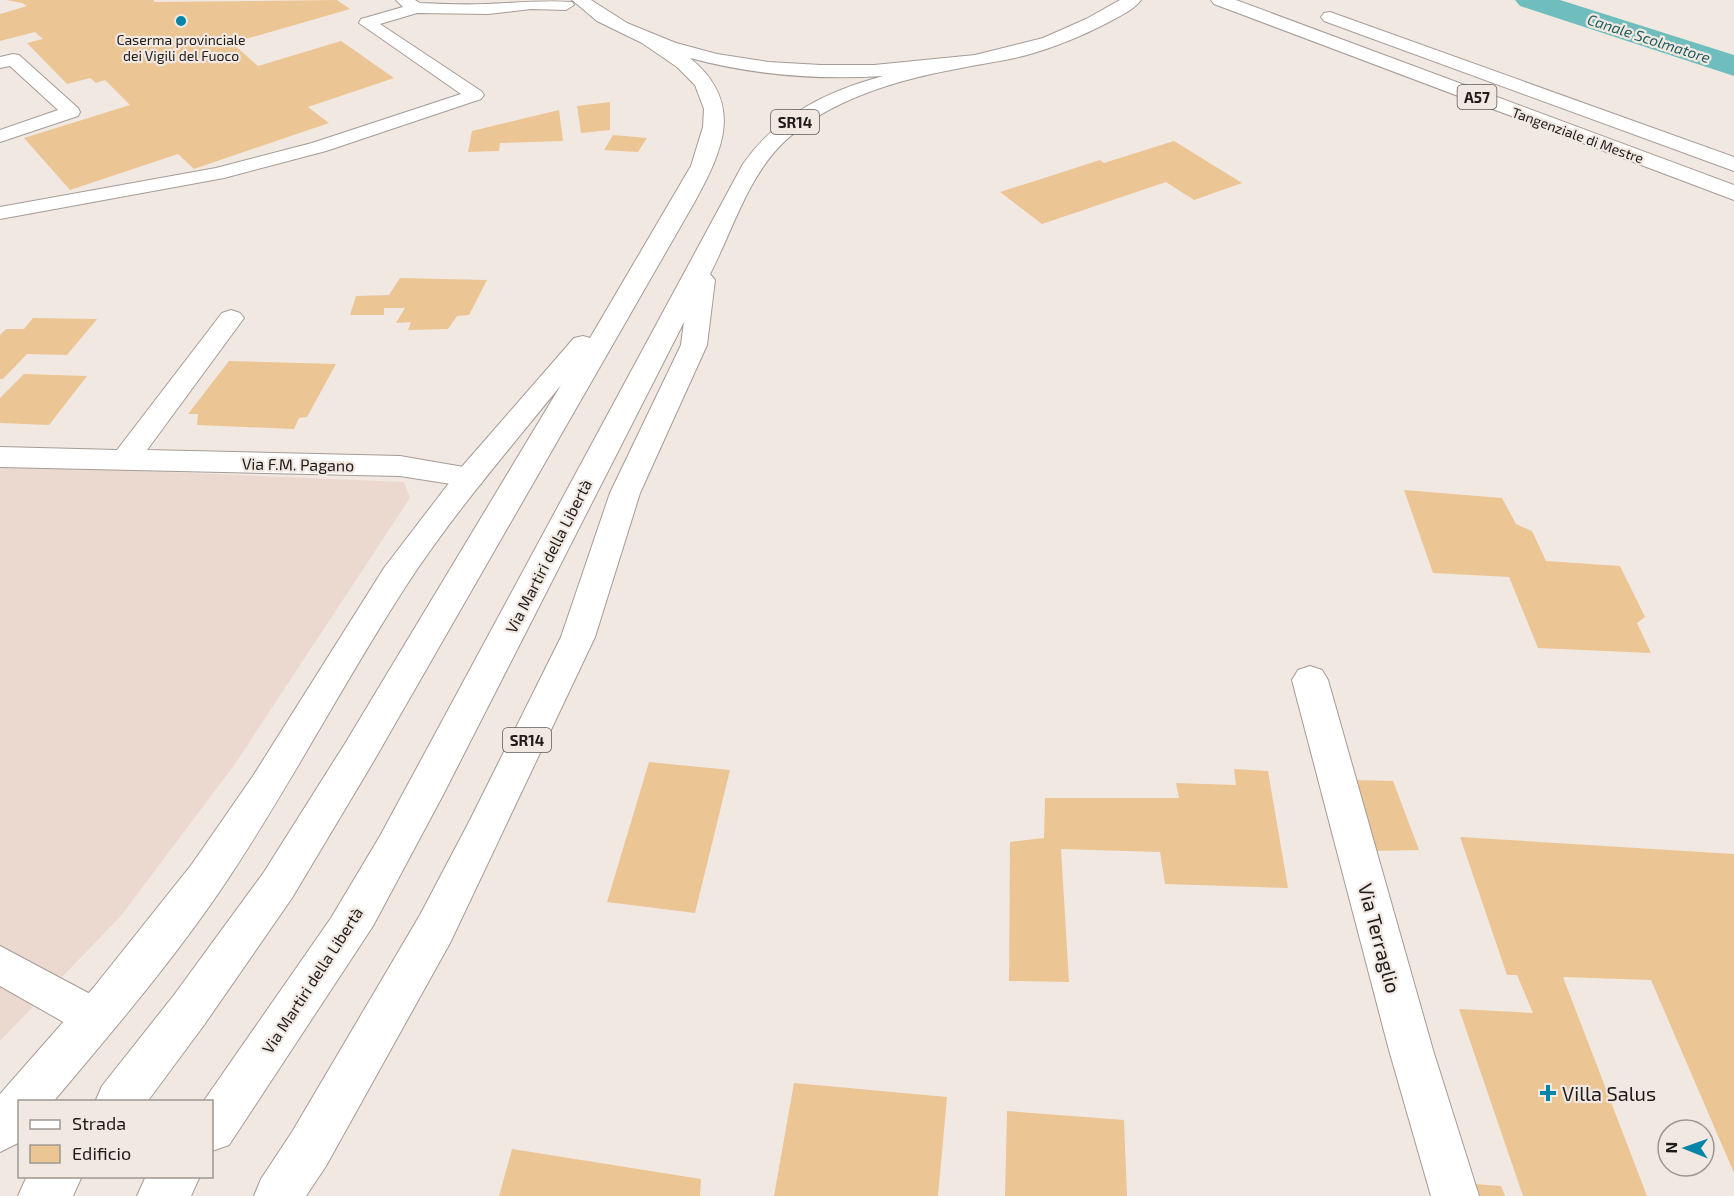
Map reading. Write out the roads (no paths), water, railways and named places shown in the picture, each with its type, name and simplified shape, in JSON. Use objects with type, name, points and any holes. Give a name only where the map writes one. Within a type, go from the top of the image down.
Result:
[{"type":"main road","name":"SR14","points":[[650,41],[721,59],[784,68],[866,71],[947,65],[998,56],[1048,42],[1089,26],[1132,0]]},
{"type":"main road","name":"Tangenziale di Mestre","points":[[1220,0],[1734,193]]},
{"type":"main road","name":"SR14","points":[[25,1100],[95,1018],[212,868],[266,788],[395,577],[470,477],[554,376],[628,296],[706,157],[714,121],[714,107],[709,92],[701,80],[672,54],[650,41],[569,2]]},
{"type":"main road","name":"Tangenziale di Mestre","points":[[1317,12],[1734,164]]},
{"type":"main road","name":"Via Martiri della Libertà","points":[[213,1127],[243,1086],[356,916],[442,761],[612,431],[757,159],[775,138],[798,119],[825,104],[856,90],[947,65]]},
{"type":"main road","name":"SR14","points":[[278,1196],[309,1149],[435,929],[578,637],[625,493],[694,345],[707,256]]},
{"type":"main road","points":[[119,1100],[189,1010],[278,885],[359,753],[628,296]]},
{"type":"main road","points":[[124,461],[231,318]]},
{"type":"main road","name":"Via F.M. Pagano","points":[[0,457],[400,466],[470,477]]},
{"type":"main road","name":"Via Terraglio","points":[[1310,680],[1411,1050],[1455,1196]]},
{"type":"main road","points":[[0,1129],[18,1108]]},
{"type":"main road","points":[[42,1196],[56,1178]]},
{"type":"main road","points":[[161,1196],[174,1178]]},
{"type":"lane","points":[[0,213],[217,174],[319,147],[475,95],[367,23],[410,4],[488,9],[529,2],[569,2]]},
{"type":"lane","points":[[0,63],[13,59],[71,112],[0,136]]},
{"type":"lane","points":[[0,965],[95,1018]]},
{"type":"waterway","name":"Canale Scolmatore","points":[[1530,0],[1734,66]]},
{"type":"place","name":"Caserma provinciale dei Vigili del Fuoco","points":[[181,21]]},
{"type":"place","name":"Villa Salus","points":[[1548,1093]]}]
